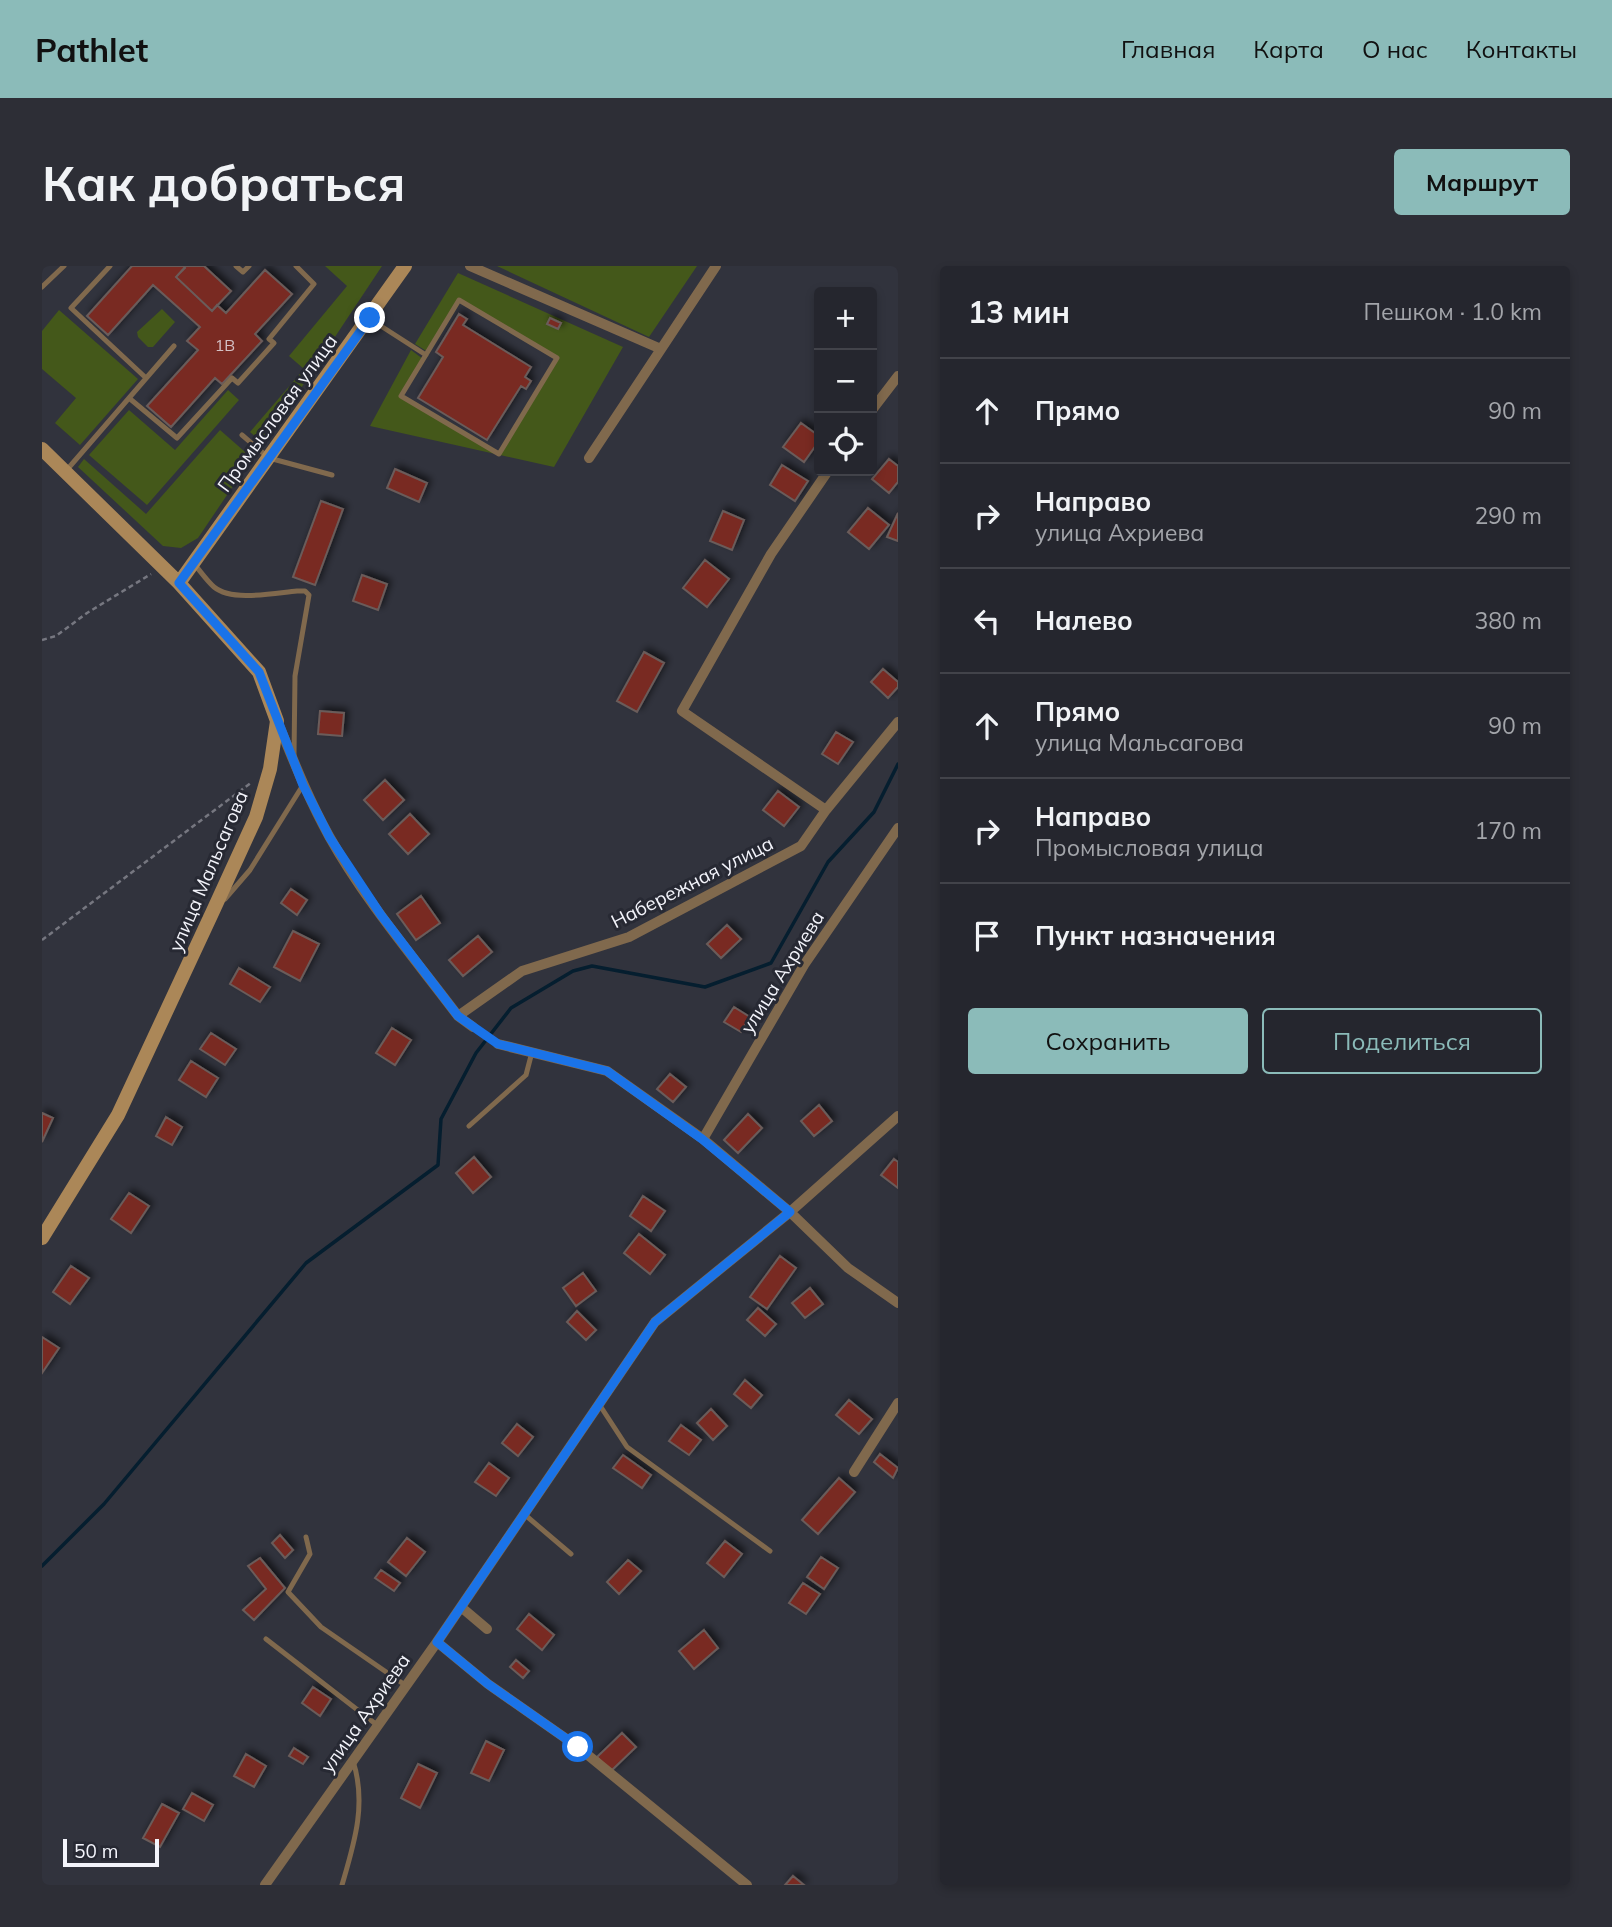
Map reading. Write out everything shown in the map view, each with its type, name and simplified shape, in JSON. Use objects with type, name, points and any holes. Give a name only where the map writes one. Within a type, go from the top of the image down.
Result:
[{"type":"street","name":"Промысловая улица","points":[[179,583],[405,266]]},
{"type":"street","points":[[470,266],[661,349]]},
{"type":"street","points":[[589,458],[716,266]]},
{"type":"street","points":[[877,403],[898,376]]},
{"type":"street","name":"улица Мальсагова","points":[[42,449],[163,566],[259,672],[277,721],[270,769],[256,817],[118,1115],[42,1238]]},
{"type":"street","points":[[825,476],[771,554],[682,711],[826,810]]},
{"type":"street","points":[[277,721],[303,785],[330,838],[381,915],[458,1016],[473,1027]]},
{"type":"street","name":"Набережная улица","points":[[458,1016],[522,971],[629,937],[801,845],[898,722]]},
{"type":"street","name":"улица Ахриева","points":[[702,1139],[804,965],[898,828]]},
{"type":"street","points":[[498,1044],[607,1071],[702,1139],[790,1212],[848,1268],[898,1303]]},
{"type":"street","name":"улица Ахриева","points":[[265,1885],[437,1642],[655,1322],[790,1212],[898,1116]]},
{"type":"street","points":[[854,1472],[898,1403]]},
{"type":"street","points":[[461,1607],[487,1629]]},
{"type":"street","points":[[437,1642],[488,1684],[578,1747],[747,1885]]},
{"type":"lane","points":[[42,287],[64,266]]},
{"type":"lane","points":[[110,266],[71,308],[146,378]]},
{"type":"lane","points":[[236,266],[243,272],[249,266]]},
{"type":"lane","points":[[129,398],[177,438],[232,378],[238,383],[274,343],[269,339],[314,284],[296,266]]},
{"type":"lane","points":[[459,300],[556,358],[499,454],[401,396],[426,355],[459,300]]},
{"type":"lane","points":[[370,318],[426,355]]},
{"type":"lane","points":[[65,472],[174,346]]},
{"type":"lane","points":[[243,435],[269,458],[332,475]]},
{"type":"lane","points":[[193,563],[216,589],[229,593],[247,596],[304,591],[309,595],[295,677],[293,761]]},
{"type":"lane","points":[[213,911],[250,870],[303,785]]},
{"type":"lane","points":[[469,1126],[526,1075],[532,1052]]},
{"type":"lane","points":[[598,1404],[627,1447],[770,1551]]},
{"type":"lane","points":[[524,1514],[571,1554]]},
{"type":"lane","points":[[306,1537],[310,1554],[288,1592],[321,1627],[405,1685]]},
{"type":"lane","points":[[266,1639],[377,1725]]},
{"type":"lane","points":[[342,1885],[358,1824],[359,1786],[353,1762]]},
{"type":"path","points":[[42,640],[55,636],[163,566]]},
{"type":"path","points":[[42,940],[270,769]]},
{"type":"green space","points":[[325,266],[382,266],[264,444],[250,432],[304,369],[289,356],[347,286]]},
{"type":"green space","points":[[497,266],[697,266],[649,337]]},
{"type":"green space","points":[[458,273],[623,347],[554,467],[370,426],[411,350],[423,359],[401,395],[499,454],[556,359],[459,300],[428,352],[415,344]]},
{"type":"green space","points":[[162,309],[175,322],[153,347],[148,347],[138,337],[137,332]]},
{"type":"green space","points":[[59,310],[138,379],[80,445],[55,423],[76,398],[42,369],[42,331]]},
{"type":"green space","points":[[228,390],[239,400],[147,505],[89,455],[129,410],[175,450]]},
{"type":"green space","points":[[220,430],[252,458],[198,538],[181,548],[163,546],[78,467],[84,459],[146,514]]},
{"type":"building","points":[[132,266],[183,266],[185,268],[176,277],[212,311],[217,305],[226,313],[265,270],[292,294],[255,334],[262,341],[222,384],[215,378],[171,427],[147,406],[198,350],[187,341],[200,327],[153,285],[108,335],[87,316]]},
{"type":"building","points":[[186,266],[204,266],[231,291],[212,311],[176,277]]},
{"type":"building","points":[[459,314],[467,319],[463,325],[531,367],[525,377],[531,381],[526,389],[521,386],[487,440],[418,398],[443,357],[436,352]]},
{"type":"building","points":[[550,318],[561,323],[558,329],[547,324]]},
{"type":"building","points":[[801,423],[814,432],[814,448],[804,462],[783,447]]},
{"type":"building","points":[[889,459],[898,466],[898,482],[889,493],[872,479]]},
{"type":"building","points":[[782,465],[808,481],[795,501],[770,485]]},
{"type":"building","points":[[395,469],[427,483],[419,502],[387,488]]},
{"type":"building","points":[[321,501],[343,509],[315,585],[293,577]]},
{"type":"building","points":[[868,508],[889,525],[869,549],[848,532]]},
{"type":"building","points":[[723,511],[744,520],[732,550],[710,541]]},
{"type":"building","points":[[898,513],[898,541],[887,537]]},
{"type":"building","points":[[705,560],[729,579],[707,607],[683,588]]},
{"type":"building","points":[[362,575],[387,584],[378,610],[353,601]]},
{"type":"building","points":[[644,652],[664,663],[637,712],[617,701]]},
{"type":"building","points":[[883,669],[898,682],[898,687],[888,698],[871,682]]},
{"type":"building","points":[[320,711],[344,713],[342,736],[318,734]]},
{"type":"building","points":[[836,732],[853,742],[838,764],[822,754]]},
{"type":"building","points":[[385,780],[404,800],[383,820],[364,800]]},
{"type":"building","points":[[778,791],[799,807],[784,826],[763,810]]},
{"type":"building","points":[[410,814],[429,834],[408,854],[389,834]]},
{"type":"building","points":[[291,889],[307,900],[297,915],[281,903]]},
{"type":"building","points":[[421,896],[440,923],[416,940],[397,914]]},
{"type":"building","points":[[727,925],[741,939],[721,958],[707,944]]},
{"type":"building","points":[[293,931],[319,944],[300,981],[274,967]]},
{"type":"building","points":[[478,936],[492,952],[463,976],[449,960]]},
{"type":"building","points":[[239,968],[270,987],[260,1002],[230,984]]},
{"type":"building","points":[[734,1007],[750,1017],[741,1032],[724,1022]]},
{"type":"building","points":[[392,1028],[411,1040],[395,1065],[376,1053]]},
{"type":"building","points":[[211,1033],[236,1049],[225,1065],[200,1049]]},
{"type":"building","points":[[191,1061],[218,1078],[206,1097],[179,1080]]},
{"type":"building","points":[[670,1074],[686,1087],[673,1102],[657,1089]]},
{"type":"building","points":[[819,1105],[832,1121],[814,1136],[801,1121]]},
{"type":"building","points":[[42,1113],[53,1118],[42,1142]]},
{"type":"building","points":[[748,1114],[762,1128],[738,1153],[724,1140]]},
{"type":"building","points":[[166,1117],[182,1127],[172,1145],[156,1136]]},
{"type":"building","points":[[474,1157],[491,1177],[473,1193],[456,1173]]},
{"type":"building","points":[[894,1159],[898,1162],[898,1188],[881,1175]]},
{"type":"building","points":[[129,1193],[149,1206],[131,1233],[111,1219]]},
{"type":"building","points":[[643,1196],[665,1211],[651,1231],[630,1216]]},
{"type":"building","points":[[639,1234],[665,1255],[650,1274],[624,1253]]},
{"type":"building","points":[[780,1256],[796,1268],[767,1309],[750,1297]]},
{"type":"building","points":[[71,1266],[89,1278],[70,1304],[53,1292]]},
{"type":"building","points":[[583,1273],[596,1291],[576,1306],[563,1288]]},
{"type":"building","points":[[810,1288],[823,1304],[805,1318],[792,1303]]},
{"type":"building","points":[[758,1308],[776,1324],[765,1336],[747,1320]]},
{"type":"building","points":[[577,1311],[596,1330],[586,1340],[567,1322]]},
{"type":"building","points":[[42,1337],[59,1348],[42,1373]]},
{"type":"building","points":[[745,1380],[762,1395],[751,1408],[734,1394]]},
{"type":"building","points":[[849,1400],[872,1419],[859,1434],[836,1415]]},
{"type":"building","points":[[711,1409],[727,1426],[713,1440],[697,1423]]},
{"type":"building","points":[[517,1424],[533,1437],[518,1456],[502,1443]]},
{"type":"building","points":[[681,1425],[701,1440],[689,1455],[669,1441]]},
{"type":"building","points":[[880,1454],[898,1468],[893,1478],[874,1462]]},
{"type":"building","points":[[623,1455],[651,1475],[642,1488],[613,1468]]},
{"type":"building","points":[[489,1463],[509,1478],[496,1496],[475,1482]]},
{"type":"building","points":[[839,1478],[855,1492],[818,1534],[802,1520]]},
{"type":"building","points":[[280,1535],[293,1550],[285,1558],[272,1543]]},
{"type":"building","points":[[407,1538],[425,1552],[406,1576],[388,1562]]},
{"type":"building","points":[[725,1541],[742,1554],[724,1577],[707,1563]]},
{"type":"building","points":[[821,1557],[838,1568],[824,1589],[807,1577]]},
{"type":"building","points":[[260,1558],[285,1588],[254,1620],[243,1610],[266,1589],[248,1566]]},
{"type":"building","points":[[628,1560],[641,1571],[619,1594],[607,1582]]},
{"type":"building","points":[[381,1570],[400,1583],[394,1591],[375,1578]]},
{"type":"building","points":[[803,1583],[820,1594],[806,1614],[789,1603]]},
{"type":"building","points":[[529,1614],[554,1635],[542,1650],[517,1629]]},
{"type":"building","points":[[704,1630],[718,1648],[694,1669],[679,1651]]},
{"type":"building","points":[[516,1660],[529,1671],[523,1678],[510,1667]]},
{"type":"building","points":[[313,1687],[331,1699],[320,1716],[302,1703]]},
{"type":"building","points":[[622,1733],[636,1747],[611,1771],[597,1757]]},
{"type":"building","points":[[486,1741],[504,1750],[489,1781],[471,1773]]},
{"type":"building","points":[[294,1748],[308,1757],[303,1764],[289,1756]]},
{"type":"building","points":[[246,1754],[266,1766],[254,1787],[234,1776]]},
{"type":"building","points":[[418,1764],[437,1773],[420,1808],[401,1798]]},
{"type":"building","points":[[192,1793],[213,1805],[204,1821],[183,1809]]},
{"type":"building","points":[[162,1804],[179,1813],[160,1847],[143,1838]]},
{"type":"building","points":[[793,1876],[804,1885],[785,1885]]},
{"type":"waterway","points":[[42,1566],[104,1504],[306,1263],[438,1165],[441,1119],[476,1053],[511,1008],[573,971],[592,966],[705,987],[771,963],[828,862],[874,812],[898,764]]},
{"type":"route","points":[[370,318],[179,583],[259,672],[303,785],[330,838],[381,915],[458,1016],[498,1044],[607,1071],[702,1139],[790,1212],[655,1322],[437,1642],[488,1684],[578,1747]]}]
